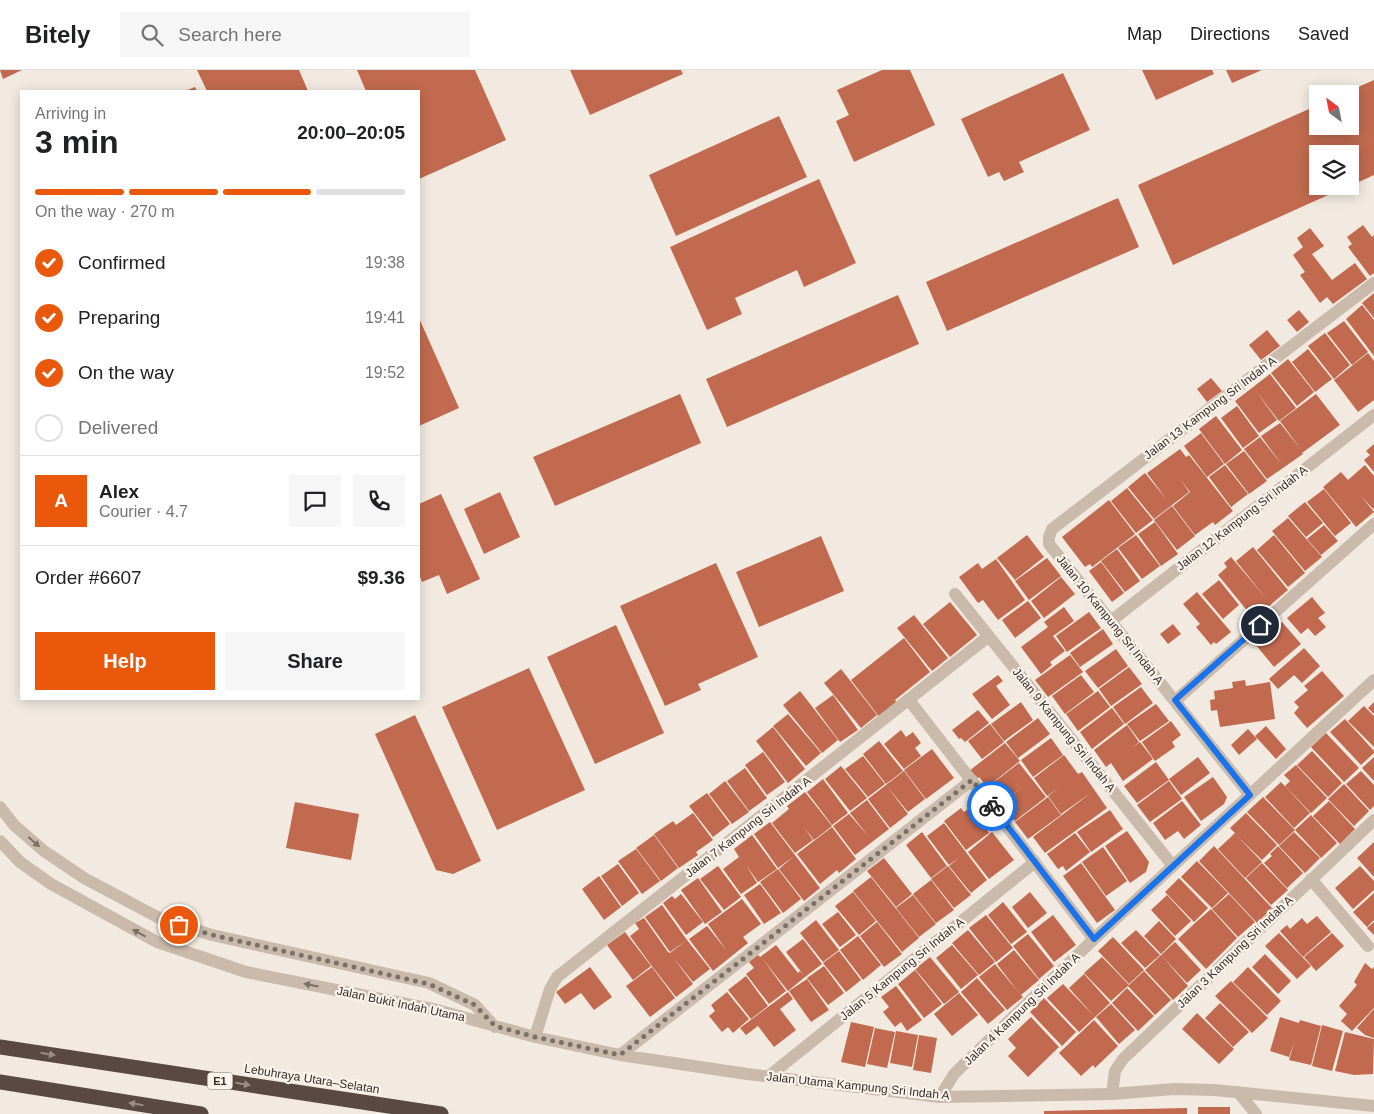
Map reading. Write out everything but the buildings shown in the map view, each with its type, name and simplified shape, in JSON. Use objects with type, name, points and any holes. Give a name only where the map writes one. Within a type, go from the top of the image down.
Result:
[{"type":"highway","name":"Lebuhraya Utara–Selatan","points":[[0,1047],[441,1114]]},
{"type":"highway","points":[[0,1082],[201,1114]]},
{"type":"street","name":"Jalan 13 Kampung Sri Indah A","points":[[1049,537],[1052,528],[1374,283]]},
{"type":"street","name":"Jalan 12 Kampung Sri Indah A","points":[[1111,621],[1374,416]]},
{"type":"street","points":[[1175,700],[1374,524]]},
{"type":"street","name":"Jalan 10 Kampung Sri Indah A","points":[[1049,537],[1049,544],[1250,795]]},
{"type":"street","name":"Jalan 9 Kampung Sri Indah A","points":[[955,594],[1174,866]]},
{"type":"street","name":"Jalan 7 Kampung Sri Indah A","points":[[535,1037],[550,989],[557,977],[989,636]]},
{"type":"street","name":"Jalan 4 Kampung Sri Indah A","points":[[940,1097],[954,1074],[1094,939],[1374,680]]},
{"type":"street","points":[[909,700],[1094,939]]},
{"type":"street","points":[[620,1055],[972,780]]},
{"type":"street","name":"Jalan Bukit Indah Utama","points":[[0,807],[14,826],[44,851],[84,878],[163,920],[212,935],[429,984],[475,1005],[495,1026]]},
{"type":"street","name":"Jalan 3 Kampung Sri Indah A","points":[[1112,1094],[1115,1071],[1123,1058],[1374,820]]},
{"type":"street","name":"Jalan Bukit Indah Utama","points":[[0,841],[20,862],[51,884],[156,942],[246,972],[437,1010],[495,1026]]},
{"type":"street","name":"Jalan 5 Kampung Sri Indah A","points":[[769,1076],[1035,862]]},
{"type":"street","points":[[1311,879],[1368,946]]},
{"type":"street","name":"Jalan Utama Kampung Sri Indah A","points":[[495,1026],[535,1037],[620,1055],[940,1097],[1112,1094],[1174,1089],[1238,1092],[1369,1105]]},
{"type":"street","points":[[1238,1092],[1256,1114]]},
{"type":"street","points":[[1369,1105],[1374,1093]]},
{"type":"way so far","points":[[179,925],[212,935],[429,984],[475,1005],[495,1026],[535,1037],[620,1055],[972,780],[992,806]]},
{"type":"route","points":[[992,806],[1094,939],[1250,795],[1175,700],[1260,625]]}]
